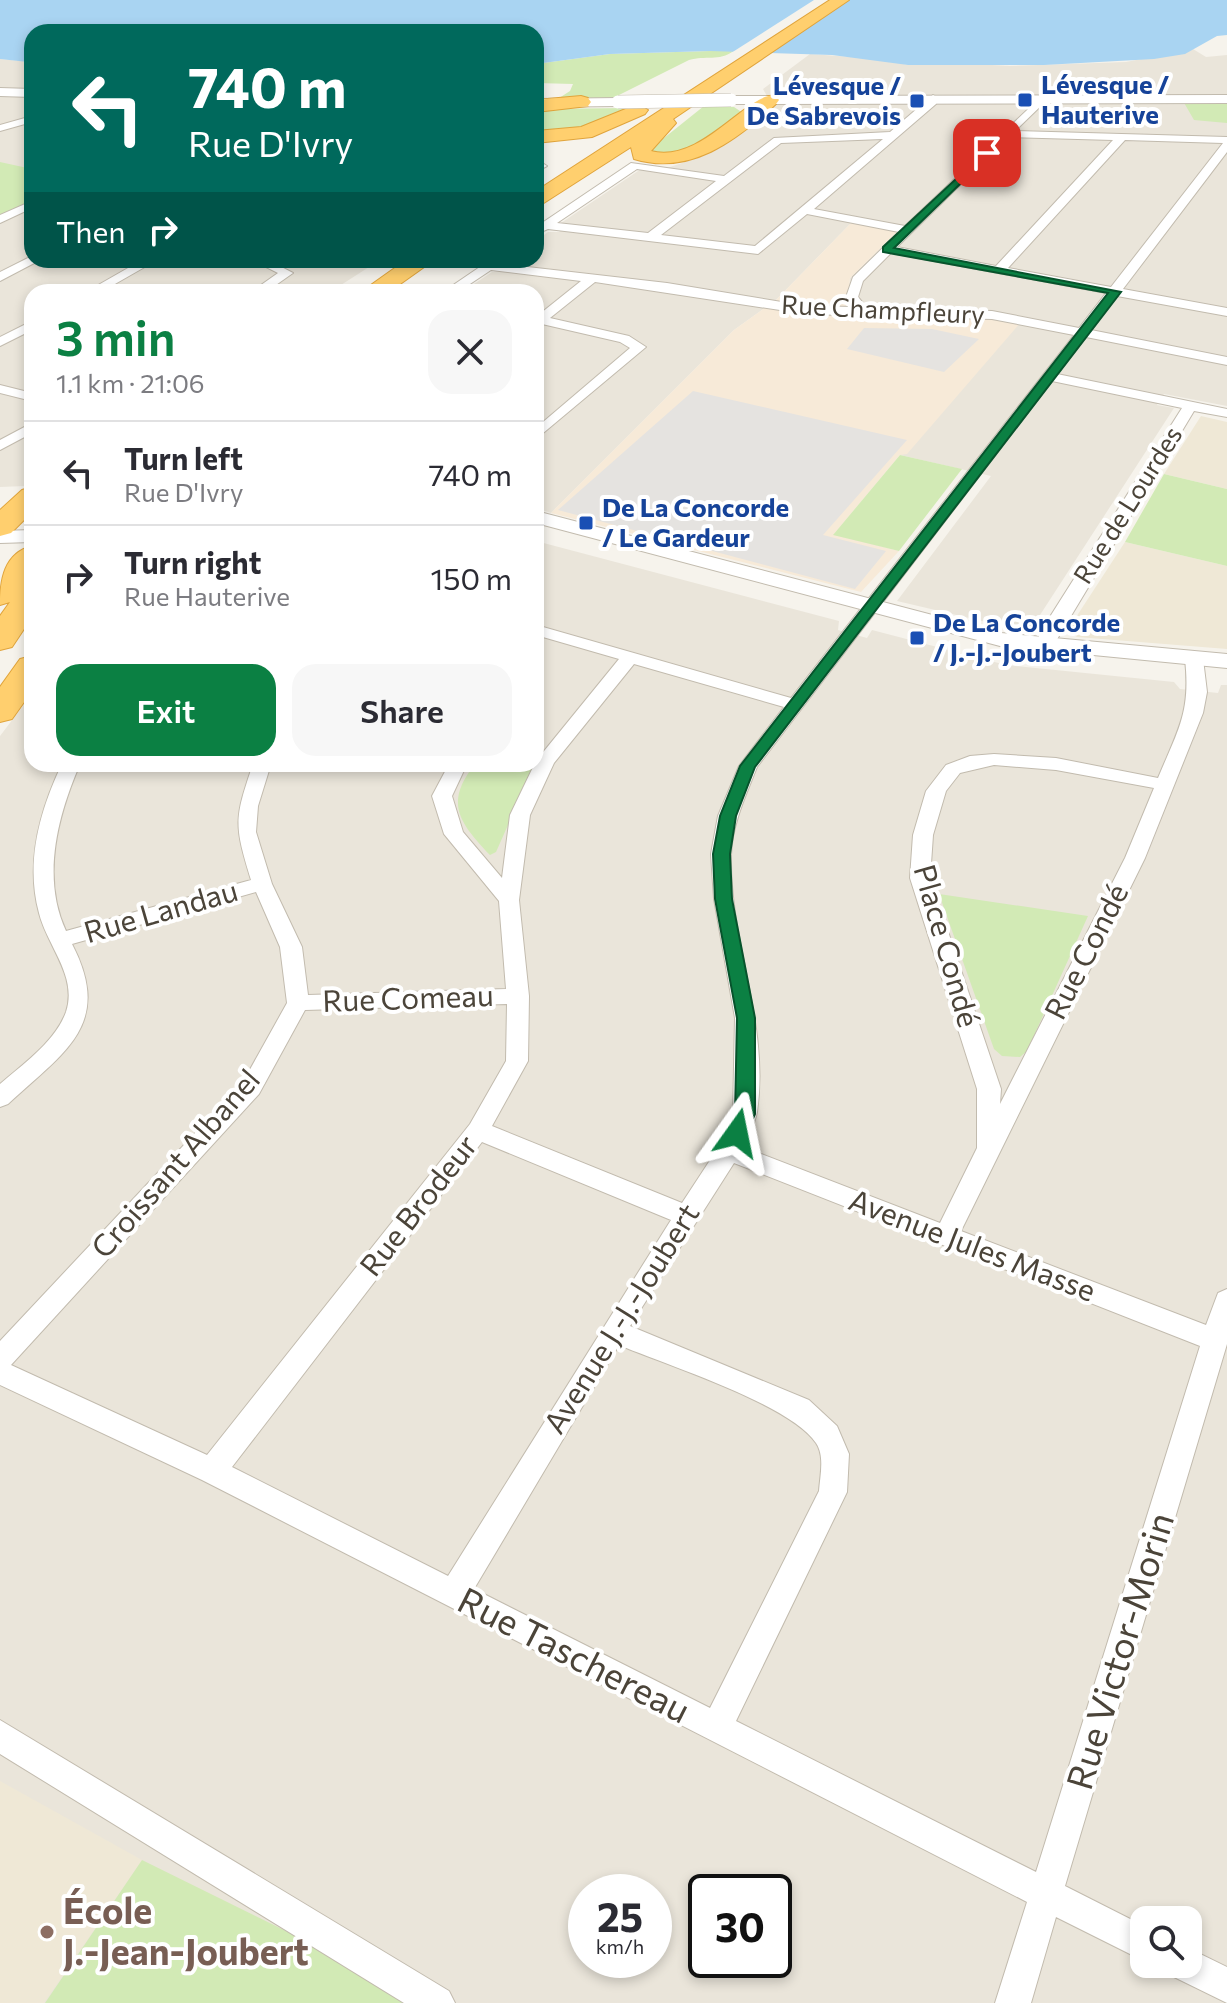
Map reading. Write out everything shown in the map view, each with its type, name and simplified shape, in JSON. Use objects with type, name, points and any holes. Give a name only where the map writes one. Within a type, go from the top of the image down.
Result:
[{"type":"highway","points":[[738,61],[821,0]]},
{"type":"highway","points":[[544,195],[680,99],[841,0]]},
{"type":"highway","points":[[680,99],[641,148],[641,155],[663,161],[688,157],[762,106]]},
{"type":"highway","points":[[544,136],[592,131],[680,99]]},
{"type":"highway","points":[[544,180],[680,99]]},
{"type":"highway","points":[[731,100],[762,106]]},
{"type":"highway","points":[[544,104],[581,102]]},
{"type":"highway","points":[[385,284],[410,268]]},
{"type":"highway","points":[[410,284],[435,268]]},
{"type":"highway","points":[[0,595],[17,524]]},
{"type":"highway","points":[[0,640],[24,605]]},
{"type":"highway","points":[[0,712],[24,678]]},
{"type":"street","points":[[0,92],[24,93]]},
{"type":"street","points":[[864,313],[852,297],[857,280],[1044,97]]},
{"type":"street","points":[[544,229],[758,250],[933,98]]},
{"type":"street","points":[[762,106],[933,98],[1227,99]]},
{"type":"street","points":[[581,102],[731,100]]},
{"type":"street","points":[[4,126],[24,121]]},
{"type":"street","points":[[4,126],[24,130]]},
{"type":"street","points":[[1007,134],[1227,142]]},
{"type":"street","points":[[649,238],[785,138],[890,135]]},
{"type":"street","points":[[999,270],[1122,137]]},
{"type":"street","name":"Avenue J.-J.-Joubert","points":[[454,1594],[685,1215],[729,1151],[745,1114],[746,1018],[724,899],[721,854],[728,816],[748,766],[1050,377],[1227,142]]},
{"type":"street","points":[[544,227],[635,165],[728,180]]},
{"type":"street","points":[[0,219],[24,208]]},
{"type":"street","points":[[803,210],[908,230]]},
{"type":"street","points":[[887,249],[1227,312]]},
{"type":"street","points":[[0,277],[24,265]]},
{"type":"street","points":[[107,284],[136,268]]},
{"type":"street","points":[[270,284],[287,273],[276,268]]},
{"type":"street","points":[[461,284],[485,268]]},
{"type":"street","name":"Rue Champfleury","points":[[524,268],[806,310],[992,315],[1227,361]]},
{"type":"street","points":[[544,317],[591,279]]},
{"type":"street","points":[[544,323],[636,342],[639,349],[544,428]]},
{"type":"street","points":[[0,342],[24,329]]},
{"type":"street","points":[[1050,377],[1227,413]]},
{"type":"street","points":[[0,389],[24,395]]},
{"type":"street","name":"Rue de Lourdes","points":[[1044,646],[1050,631],[1190,406]]},
{"type":"street","points":[[0,446],[24,432]]},
{"type":"street","points":[[544,519],[1015,657],[1195,667],[1227,661]]},
{"type":"street","points":[[544,535],[868,612],[1044,646],[1195,667],[1227,676]]},
{"type":"street","points":[[544,632],[797,705]]},
{"type":"street","name":"Rue Brodeur","points":[[546,746],[630,657]]},
{"type":"street","name":"Rue Condé","points":[[946,1235],[1135,858],[1194,713],[1195,667]]},
{"type":"street","name":"Place Condé","points":[[986,1152],[989,1089],[920,878],[919,851],[937,787],[954,768],[968,762],[998,760],[1098,770],[1165,785]]},
{"type":"street","points":[[0,1098],[57,1042],[77,1011],[79,985],[47,904],[45,845],[53,808],[68,772]]},
{"type":"street","points":[[259,772],[248,806],[246,832],[262,884],[291,947],[298,1003]]},
{"type":"street","points":[[454,772],[442,796],[454,834],[509,900]]},
{"type":"street","name":"Rue Brodeur","points":[[212,1471],[478,1130],[517,1061],[518,996],[509,900],[520,815],[540,772]]},
{"type":"street","name":"Rue Landau","points":[[60,940],[262,884]]},
{"type":"street","name":"Rue Comeau","points":[[298,1003],[518,996]]},
{"type":"street","name":"Croissant Albanel","points":[[0,1359],[251,1088],[298,1003]]},
{"type":"street","points":[[478,1130],[685,1215]]},
{"type":"street","name":"Avenue Jules Masse","points":[[729,1151],[1215,1340]]},
{"type":"street","name":"Rue Victor-Morin","points":[[1013,2003],[1227,1300]]},
{"type":"street","points":[[613,1331],[799,1408],[827,1435],[835,1454],[833,1492],[717,1727]]},
{"type":"street","name":"Rue Taschereau","points":[[0,1372],[212,1471],[1130,1937]]},
{"type":"street","points":[[0,1736],[437,2003]]},
{"type":"street","points":[[1202,1973],[1227,1986]]},
{"type":"shaded area","points":[[1193,49],[1206,57],[1227,55],[1227,406],[1164,394],[1157,405],[1174,408],[1029,632],[897,601],[991,476],[900,455],[845,316],[850,278],[897,232],[852,222],[776,300],[734,330],[551,513],[544,511],[544,284],[474,284],[504,268],[544,268],[544,235],[559,232],[567,225],[561,223],[641,169],[658,171],[703,156],[772,105],[763,89],[810,54],[880,59],[908,65],[939,62],[1010,66],[1126,62]]},
{"type":"shaded area","points":[[0,59],[24,61],[24,268],[368,268],[342,284],[24,284],[24,486],[0,487]]},
{"type":"shaded area","points":[[852,222],[898,231],[850,278],[846,316],[959,315],[1021,322],[907,454],[900,455],[834,534],[899,551],[861,592],[694,550],[693,544],[667,535],[658,540],[551,513],[734,330],[776,300]]},
{"type":"shaded area","points":[[864,328],[932,329],[979,339],[944,372],[847,349]]},
{"type":"shaded area","points":[[693,391],[907,440],[823,535],[886,551],[855,589],[558,510]]},
{"type":"shaded area","points":[[1201,416],[1227,422],[1227,489],[1164,474]]},
{"type":"shaded area","points":[[1125,542],[1227,566],[1227,649],[1077,637],[1067,631]]},
{"type":"shaded area","points":[[544,543],[839,621],[838,630],[867,638],[872,630],[1006,665],[1174,682],[1180,689],[1218,693],[1221,685],[1227,685],[1227,2003],[0,2003],[0,736],[24,704],[24,772],[544,772]]},
{"type":"shaded area","name":"École J.-Jean-Joubert","points":[[0,1781],[142,1860],[44,2003],[0,2003]]},
{"type":"green space","points":[[734,51],[723,56],[689,60],[617,96],[623,99],[556,100],[570,91],[573,84],[544,83],[544,63],[610,54]]},
{"type":"green space","points":[[1183,101],[1227,102],[1227,123],[1194,120]]},
{"type":"green space","points":[[704,106],[734,107],[743,113],[680,155],[668,158],[649,150]]},
{"type":"green space","points":[[628,108],[591,125],[544,133],[544,109]]},
{"type":"green space","points":[[0,162],[24,167],[24,204],[0,216]]},
{"type":"green space","points":[[900,455],[962,469],[899,551],[833,535]]},
{"type":"green space","points":[[1164,474],[1227,489],[1227,566],[1125,542]]},
{"type":"green space","points":[[469,772],[531,772],[496,852],[490,855],[470,832],[459,812],[458,801]]},
{"type":"green space","points":[[939,894],[1088,916],[1027,1051],[1020,1057],[1002,1056],[994,1049]]},
{"type":"green space","points":[[142,1860],[432,2003],[45,2003]]},
{"type":"water","points":[[0,0],[1227,0],[1227,35],[1217,36],[1185,54],[1154,59],[1044,65],[908,65],[832,55],[710,51],[610,54],[544,63],[544,24],[24,24],[24,62],[0,59]]},
{"type":"pier","points":[[814,0],[849,0],[765,56],[728,55]]},
{"type":"place","name":"Lévesque / Hauterive","points":[[1025,100]]},
{"type":"place","name":"Lévesque / De Sabrevois","points":[[917,101]]},
{"type":"place","name":"De La Concorde / Le Gardeur","points":[[586,523]]},
{"type":"place","name":"De La Concorde / J.-J.-Joubert","points":[[917,638]]},
{"type":"place","name":"École J.-Jean-Joubert","points":[[47,1932]]},
{"type":"route","points":[[737,1133],[745,1114],[746,1018],[724,899],[721,854],[728,816],[748,766],[1115,292],[887,249],[987,153]]}]
